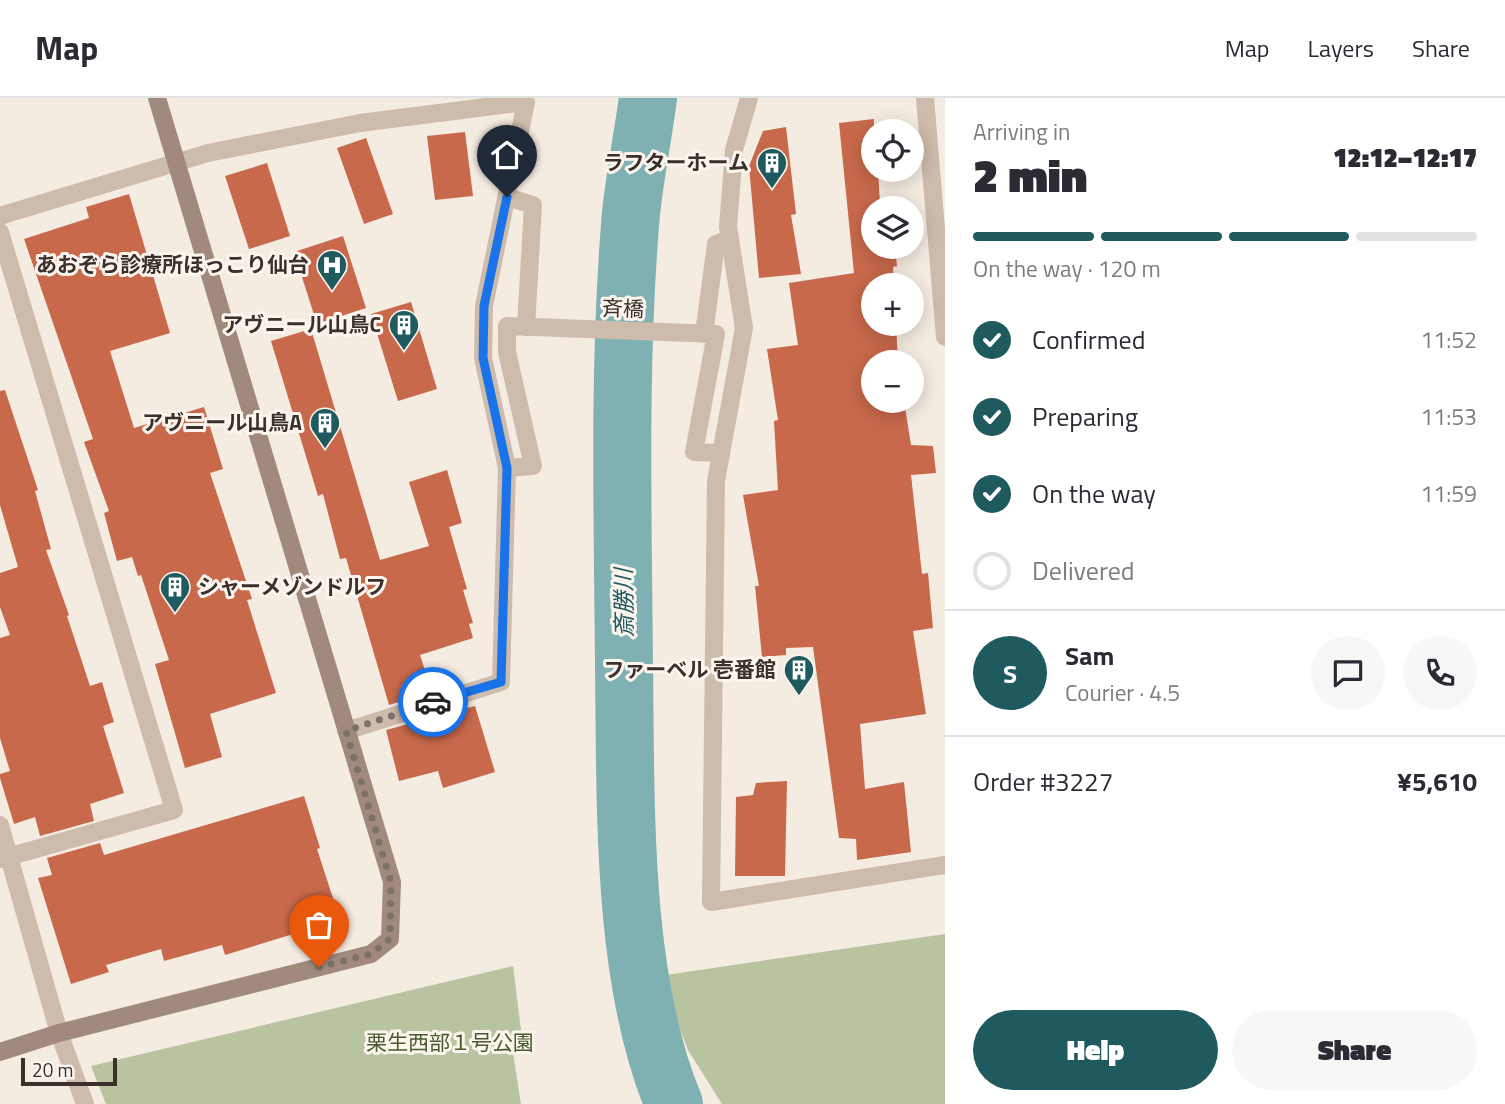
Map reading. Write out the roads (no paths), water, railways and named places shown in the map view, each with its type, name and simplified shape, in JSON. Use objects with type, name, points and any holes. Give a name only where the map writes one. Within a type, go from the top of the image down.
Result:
[{"type":"street","points":[[0,1052],[59,1033],[371,954],[390,939],[391,882],[157,98]]},
{"type":"street","points":[[749,98],[734,150],[730,239],[744,328],[716,481],[711,902],[945,865]]},
{"type":"street","points":[[925,98],[945,337]]},
{"type":"street","points":[[0,216],[175,161],[360,123],[526,102],[484,306],[483,358],[507,468],[501,682],[346,731]]},
{"type":"street","points":[[507,197],[533,205],[526,327],[507,326],[507,352],[533,467],[507,468]]},
{"type":"street","points":[[0,232],[174,810],[5,857]]},
{"type":"street","points":[[721,453],[694,452],[716,334],[698,334],[716,244],[730,239]]},
{"type":"street","name":"斉橋","points":[[526,327],[698,334]]},
{"type":"street","points":[[0,825],[5,857],[59,1033],[85,1104]]},
{"type":"waterway","name":"斎勝川","points":[[648,98],[631,213],[624,327],[622,498],[625,776],[635,947],[644,1002],[657,1055],[674,1104]]},
{"type":"place","name":"ラフターホーム","points":[[772,190]]},
{"type":"place","name":"あおぞら診療所ほっこり仙台","points":[[332,292]]},
{"type":"place","name":"アヴニール山鳥C","points":[[404,352]]},
{"type":"place","name":"アヴニール山鳥A","points":[[325,450]]},
{"type":"place","name":"シャーメゾンドルフ","points":[[175,614]]},
{"type":"place","name":"ファーベル 壱番館","points":[[799,697]]},
{"type":"park label","name":"栗生西部１号公園","points":[[450,1043]]}]
